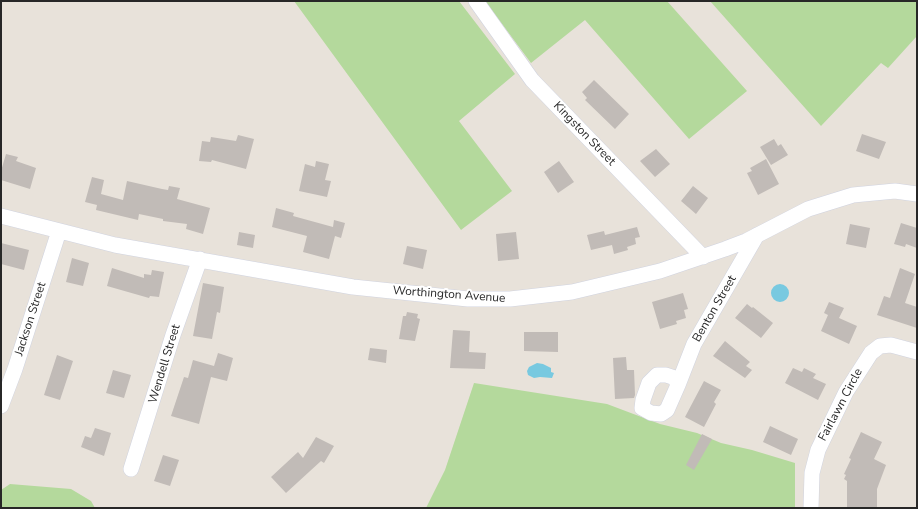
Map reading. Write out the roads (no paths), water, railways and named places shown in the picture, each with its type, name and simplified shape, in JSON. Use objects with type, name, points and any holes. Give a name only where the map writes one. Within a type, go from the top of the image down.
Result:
[{"type":"street","name":"Kingston Street","points":[[476,1],[532,80],[703,257]]},
{"type":"street","name":"Worthington Avenue","points":[[1,216],[115,245],[361,288],[490,300],[549,296],[639,277],[703,257],[757,235],[808,209],[853,195],[896,191],[917,194]]},
{"type":"street","name":"Jackson Street","points":[[1,406],[16,369],[59,231]]},
{"type":"street","name":"Benton Street","points":[[678,385],[694,344],[757,235]]},
{"type":"street","name":"Wendell Street","points":[[131,469],[173,335],[200,259]]},
{"type":"street","name":"Fairlawn Circle","points":[[812,508],[812,473],[818,450],[846,392],[870,353],[880,346],[892,345],[917,352]]},
{"type":"water","points":[[780,284],[786,287],[789,293],[786,299],[780,302],[774,299],[771,293],[774,287]]},
{"type":"water","points":[[537,363],[551,368],[551,372],[554,373],[552,378],[534,378],[528,375],[529,367]]}]
